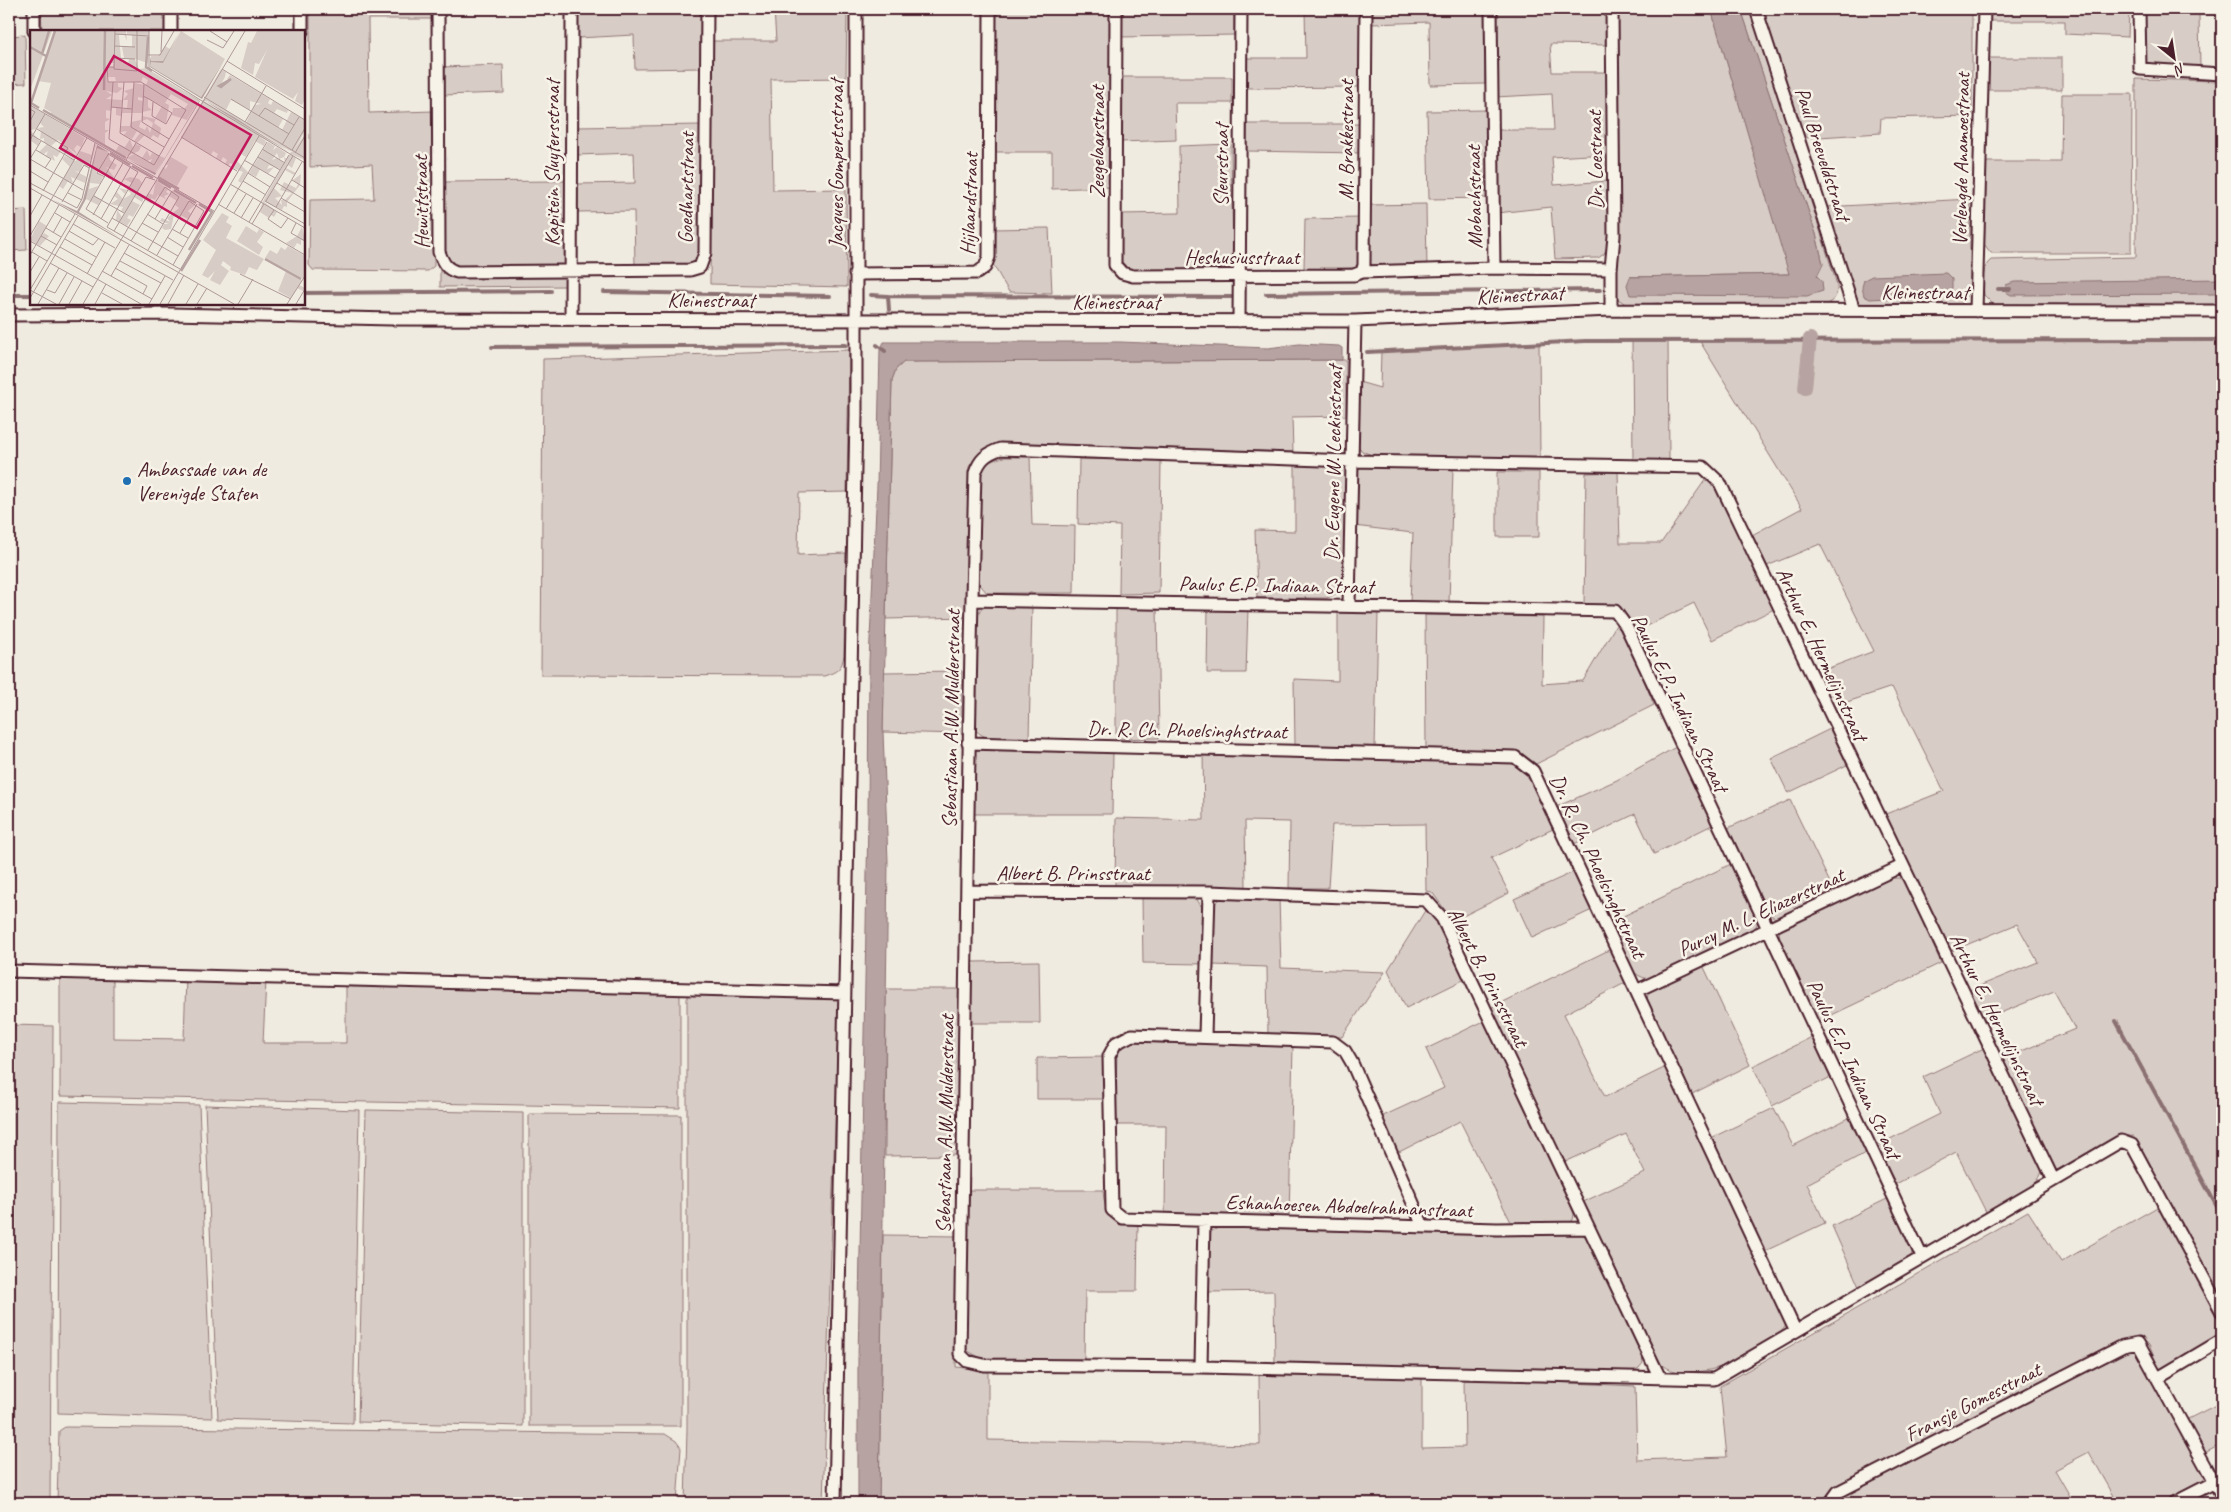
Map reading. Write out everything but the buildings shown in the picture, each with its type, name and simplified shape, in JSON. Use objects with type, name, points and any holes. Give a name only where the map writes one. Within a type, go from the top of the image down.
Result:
[{"type":"street","points":[[34,9],[34,30]]},
{"type":"street","points":[[171,9],[171,30]]},
{"type":"street","points":[[302,9],[302,30]]},
{"type":"street","name":"Hewittstraat","points":[[438,9],[439,252],[443,264],[449,270],[457,272],[570,270]]},
{"type":"street","name":"Kapitein Sluytersstraat","points":[[571,318],[572,9]]},
{"type":"street","name":"Goedhartstraat","points":[[570,270],[690,270],[700,267],[705,253],[707,9]]},
{"type":"street","name":"Jacques Gompertsstraat","points":[[835,1503],[856,320],[854,274],[856,9]]},
{"type":"street","name":"Hijlaardstraat","points":[[854,274],[977,272],[986,267],[989,257],[990,9]]},
{"type":"street","name":"Zeegelaarstraat","points":[[1116,9],[1115,265],[1122,273]]},
{"type":"street","name":"Sleurstraat","points":[[1239,321],[1241,9]]},
{"type":"street","name":"M. Brakkestraat","points":[[1362,272],[1364,265],[1366,9]]},
{"type":"street","name":"Mobachstraat","points":[[1491,9],[1494,268],[1611,269]]},
{"type":"street","name":"Dr. Loestraat","points":[[1611,310],[1611,269],[1614,236],[1612,9]]},
{"type":"street","name":"Paul Breeveldstraat","points":[[1756,9],[1854,310]]},
{"type":"street","name":"Verlengde Anamoestraat","points":[[1976,311],[1984,9]]},
{"type":"street","points":[[2139,9],[2140,69],[2222,74]]},
{"type":"street","name":"Heshusiusstraat","points":[[1122,273],[1132,276],[1354,275],[1362,272],[1494,268]]},
{"type":"street","name":"Kleinestraat","points":[[9,315],[170,309],[392,319],[571,318],[1355,322],[1611,310],[2222,311]]},
{"type":"street","name":"Dr. Eugene W. Leckiestraat","points":[[1349,605],[1355,322]]},
{"type":"street","name":"Sebastiaan A.W. Mulderstraat","points":[[1201,1367],[984,1365],[968,1361],[960,1354],[968,891],[968,743],[975,473],[980,461],[988,453],[1000,449],[1351,461]]},
{"type":"street","name":"Arthur E. Hermelijnstraat","points":[[1351,461],[1703,467],[1720,483],[2053,1179]]},
{"type":"street","name":"Paulus E.P. Indiaan Straat","points":[[972,600],[1614,611],[1626,626],[1922,1257]]},
{"type":"street","name":"Dr. R. Ch. Phoelsinghstraat","points":[[968,743],[1515,757],[1533,771],[1795,1330]]},
{"type":"street","name":"Purcy M. L. Eliazerstraat","points":[[1636,991],[1902,866]]},
{"type":"street","name":"Albert B. Prinsstraat","points":[[968,891],[1209,892],[1426,900],[1442,918],[1659,1376]]},
{"type":"street","points":[[1209,892],[1205,1036],[1333,1042],[1344,1051],[1423,1226]]},
{"type":"street","points":[[9,971],[844,993]]},
{"type":"street","name":"Eshanhoesen Abdoelrahmanstraat","points":[[1205,1036],[1132,1035],[1116,1043],[1109,1056],[1112,1210],[1122,1218],[1496,1229],[1588,1228]]},
{"type":"street","points":[[1204,1221],[1201,1367],[1659,1376],[1714,1379],[2053,1179],[2121,1141],[2132,1145],[2222,1312]]},
{"type":"street","points":[[2222,1340],[2158,1378],[2222,1496]]},
{"type":"street","name":"Fransje Gomesstraat","points":[[1830,1503],[1838,1492],[2123,1346],[2138,1343],[2158,1378]]},
{"type":"street","points":[[2174,1503],[2215,1482]]},
{"type":"shaded area","points":[[41,9],[165,9],[165,30],[42,30]]},
{"type":"shaded area","points":[[310,9],[434,9],[434,19],[368,19],[369,113],[434,111],[434,266],[428,271],[313,270],[309,265],[310,200],[374,199],[372,164],[310,167]]},
{"type":"shaded area","points":[[577,9],[701,9],[701,68],[635,69],[634,35],[578,38]]},
{"type":"shaded area","points":[[774,9],[847,9],[846,78],[771,79],[773,190],[846,189],[847,287],[710,284],[712,41],[776,41]]},
{"type":"shaded area","points":[[862,9],[975,9],[862,14]]},
{"type":"shaded area","points":[[993,9],[1111,9],[1110,187],[1052,189],[1052,152],[994,152]]},
{"type":"shaded area","points":[[1120,9],[1234,9],[1234,35],[1120,37]]},
{"type":"shaded area","points":[[1305,9],[1360,9],[1361,87],[1246,88],[1245,58],[1306,58]]},
{"type":"shaded area","points":[[1371,9],[1486,9],[1485,84],[1430,85],[1429,22],[1371,24]]},
{"type":"shaded area","points":[[1617,9],[1711,9],[1790,274],[1630,277],[1817,276],[1823,264],[1816,234],[1741,9],[1751,9],[1837,285],[1837,292],[1833,300],[1823,305],[1661,305],[1659,303],[1627,305],[1618,299],[1616,286]]},
{"type":"shaded area","points":[[1711,9],[1741,9],[1816,234],[1823,264],[1817,276],[1822,281],[1823,291],[1807,296],[1630,295],[1627,285],[1630,277],[1789,274]]},
{"type":"shaded area","points":[[1763,9],[1972,9],[1972,116],[1881,118],[1880,133],[1804,138]]},
{"type":"shaded area","points":[[1985,9],[2129,9],[2128,37],[2065,34],[2065,21],[1985,21]]},
{"type":"shaded area","points":[[2138,9],[2222,9],[2222,14],[2199,15],[2200,69],[2154,69],[2141,62]]},
{"type":"shaded area","points":[[1494,12],[1609,14],[1610,45],[1550,44],[1552,72],[1609,72],[1608,154],[1552,157],[1554,185],[1608,181],[1608,244],[1604,254],[1598,258],[1555,259],[1551,207],[1497,213],[1496,130],[1554,130],[1552,94],[1495,97]]},
{"type":"shaded area","points":[[25,35],[26,83],[9,84],[9,36]]},
{"type":"shaded area","points":[[1986,58],[2062,58],[2062,90],[1986,90]]},
{"type":"shaded area","points":[[503,65],[504,93],[442,95],[441,67]]},
{"type":"shaded area","points":[[1120,77],[1232,77],[1232,103],[1175,103],[1176,140],[1121,142]]},
{"type":"shaded area","points":[[2136,79],[2222,81],[2222,309],[1995,306],[1984,295],[1984,271],[1991,260],[2136,257]]},
{"type":"shaded area","points":[[2062,94],[2132,94],[2131,253],[1991,253],[1984,244],[1985,162],[2061,162]]},
{"type":"shaded area","points":[[1487,110],[1488,198],[1429,199],[1427,111]]},
{"type":"shaded area","points":[[1247,124],[1361,124],[1360,153],[1247,151]]},
{"type":"shaded area","points":[[701,125],[701,253],[698,261],[691,265],[635,266],[634,211],[577,212],[577,184],[635,183],[634,153],[576,155],[576,127]]},
{"type":"shaded area","points":[[1231,144],[1233,257],[1227,268],[1132,271],[1121,261],[1119,254],[1117,238],[1118,214],[1180,213],[1179,146]]},
{"type":"shaded area","points":[[565,181],[566,286],[440,287],[440,182]]},
{"type":"shaded area","points":[[1970,199],[1970,290],[1961,304],[1862,304],[1856,301],[1824,207]]},
{"type":"shaded area","points":[[1426,204],[1427,272],[1369,266],[1370,205]]},
{"type":"shaded area","points":[[26,210],[27,250],[9,251],[9,211]]},
{"type":"shaded area","points":[[1362,218],[1359,262],[1354,268],[1304,270],[1305,219]]},
{"type":"shaded area","points":[[1049,228],[1052,293],[1009,292],[991,261],[992,229]]},
{"type":"shaded area","points":[[1946,273],[1952,279],[1952,288],[1947,295],[1870,299],[1864,296],[1862,287],[1864,280],[1872,276]]},
{"type":"shaded area","points":[[2222,279],[2222,294],[2011,295],[2006,292],[2006,285],[2014,282]]},
{"type":"shaded area","points":[[1632,340],[1668,340],[1669,460],[1633,461]]},
{"type":"shaded area","points":[[1699,340],[2222,340],[2222,1300],[2133,1136],[2118,1137],[2057,1170],[2052,1169],[2000,1060],[2075,1029],[2054,991],[1981,1021],[1967,991],[2038,962],[2017,924],[1949,952],[1883,815],[1944,791],[1892,687],[1838,705],[1821,671],[1874,651],[1820,544],[1767,566],[1752,535],[1802,508]]},
{"type":"shaded area","points":[[884,342],[1120,342],[1268,348],[1299,344],[1339,346],[1342,348],[1342,360],[904,362],[896,369],[892,380],[883,732],[888,861],[879,1503],[858,1503],[858,1360],[869,661],[877,486],[880,350]]},
{"type":"shaded area","points":[[1539,343],[1540,460],[1376,457],[1362,451],[1357,444],[1359,382],[1380,388],[1381,351]]},
{"type":"shaded area","points":[[849,350],[847,492],[799,493],[798,555],[846,553],[844,655],[842,664],[838,669],[824,676],[541,675],[543,359]]},
{"type":"shaded area","points":[[1346,360],[1346,416],[1292,417],[1293,452],[998,444],[984,449],[969,467],[967,617],[886,619],[892,380],[896,369],[904,362]]},
{"type":"shaded area","points":[[1004,457],[1030,457],[1032,525],[1075,526],[1074,593],[987,593],[977,581],[979,477],[983,468],[988,463]]},
{"type":"shaded area","points":[[1079,459],[1161,460],[1159,593],[1119,594],[1120,526],[1078,524]]},
{"type":"shaded area","points":[[1295,464],[1340,465],[1345,468],[1347,476],[1342,586],[1340,592],[1327,598],[1257,598],[1255,530],[1295,531]]},
{"type":"shaded area","points":[[1364,466],[1453,469],[1449,603],[1410,602],[1413,533],[1354,526],[1355,472]]},
{"type":"shaded area","points":[[1497,472],[1539,472],[1539,537],[1497,537]]},
{"type":"shaded area","points":[[1618,472],[1620,543],[1661,543],[1708,476],[1716,486],[1774,609],[1712,640],[1694,603],[1636,631],[1625,615],[1616,608],[1584,606],[1586,473]]},
{"type":"shaded area","points":[[1116,604],[1157,605],[1159,738],[1116,739]]},
{"type":"shaded area","points":[[990,605],[1032,606],[1029,738],[1007,739],[986,737],[975,729],[977,617],[981,609]]},
{"type":"shaded area","points":[[1208,607],[1248,608],[1246,673],[1207,673]]},
{"type":"shaded area","points":[[1338,612],[1378,612],[1375,748],[1295,746],[1294,679],[1338,681]]},
{"type":"shaded area","points":[[1425,615],[1543,617],[1542,684],[1583,681],[1616,625],[1624,631],[1654,705],[1536,764],[1520,752],[1426,750]]},
{"type":"shaded area","points":[[962,671],[962,734],[883,732],[884,672]]},
{"type":"shaded area","points":[[1830,729],[1847,765],[1788,793],[1771,758]]},
{"type":"shaded area","points":[[1676,747],[1712,825],[1654,854],[1635,814],[1574,844],[1556,807],[1617,780]]},
{"type":"shaded area","points":[[979,748],[1113,751],[1112,814],[974,814],[974,750]]},
{"type":"shaded area","points":[[1203,753],[1517,763],[1532,778],[1553,829],[1491,858],[1509,893],[1453,921],[1432,892],[1426,891],[1425,824],[1332,825],[1328,888],[1289,888],[1290,822],[1245,821],[1246,888],[1115,886],[1116,818],[1204,820]]},
{"type":"shaded area","points":[[1790,800],[1832,887],[1831,894],[1782,918],[1775,918],[1769,914],[1728,828]]},
{"type":"shaded area","points":[[1731,864],[1758,920],[1756,928],[1750,934],[1651,979],[1635,973],[1619,950],[1609,923]]},
{"type":"shaded area","points":[[1576,871],[1594,909],[1532,938],[1514,899]]},
{"type":"shaded area","points":[[1890,878],[1899,878],[1905,882],[1941,963],[1817,1022],[1781,945],[1779,932],[1785,926]]},
{"type":"shaded area","points":[[1142,896],[1188,896],[1196,898],[1205,912],[1204,964],[1143,963]]},
{"type":"shaded area","points":[[1224,896],[1279,898],[1281,968],[1385,972],[1342,1037],[1268,1035],[1267,967],[1213,965],[1214,904]]},
{"type":"shaded area","points":[[1426,909],[1434,913],[1465,979],[1406,1008],[1388,970]]},
{"type":"shaded area","points":[[1611,949],[1627,982],[1564,1014],[1605,1097],[1666,1067],[1787,1320],[1785,1327],[1780,1333],[1748,1354],[1715,1369],[1681,1372],[1669,1369],[1658,1362],[1581,1203],[1645,1173],[1626,1134],[1563,1163],[1490,1008]]},
{"type":"shaded area","points":[[1039,961],[1040,1023],[970,1023],[971,962]]},
{"type":"shaded area","points":[[1702,963],[1750,1065],[1690,1095],[1647,1004],[1648,991]]},
{"type":"shaded area","points":[[60,975],[113,976],[113,1038],[184,1039],[186,977],[266,980],[263,1043],[346,1043],[346,983],[680,992],[680,1108],[60,1096]]},
{"type":"shaded area","points":[[886,989],[961,989],[957,1155],[885,1156]]},
{"type":"shaded area","points":[[687,992],[839,998],[823,1503],[685,1503],[687,1430]]},
{"type":"shaded area","points":[[1484,1021],[1570,1204],[1574,1214],[1573,1220],[1568,1224],[1523,1224],[1511,1222],[1460,1121],[1397,1153],[1381,1117],[1444,1088],[1426,1049]]},
{"type":"shaded area","points":[[9,1025],[53,1026],[50,1503],[9,1503]]},
{"type":"shaded area","points":[[1812,1037],[1831,1077],[1772,1106],[1753,1066]]},
{"type":"shaded area","points":[[1133,1042],[1293,1046],[1289,1218],[1165,1216],[1166,1125],[1115,1125],[1117,1051],[1124,1044]]},
{"type":"shaded area","points":[[1984,1048],[2042,1170],[2040,1177],[2028,1190],[1987,1214],[1956,1152],[1896,1184],[1876,1146],[1940,1114],[1923,1077]]},
{"type":"shaded area","points":[[1104,1057],[1104,1099],[1037,1099],[1037,1058]]},
{"type":"shaded area","points":[[59,1102],[199,1105],[212,1418],[58,1413]]},
{"type":"shaded area","points":[[205,1105],[359,1110],[353,1423],[218,1419]]},
{"type":"shaded area","points":[[1774,1108],[1793,1146],[1851,1117],[1867,1152],[1807,1184],[1825,1223],[1765,1251],[1711,1138]]},
{"type":"shaded area","points":[[366,1110],[523,1113],[523,1426],[358,1422]]},
{"type":"shaded area","points":[[529,1114],[681,1115],[681,1426],[529,1426]]},
{"type":"shaded area","points":[[967,1190],[1103,1190],[1106,1207],[1111,1217],[1121,1222],[1138,1225],[1137,1291],[1085,1291],[1084,1359],[984,1360],[968,1351],[964,1344]]},
{"type":"shaded area","points":[[1889,1198],[1913,1249],[1911,1257],[1906,1263],[1860,1289],[1832,1226]]},
{"type":"shaded area","points":[[2159,1206],[2220,1324],[2221,1332],[2217,1339],[2160,1371],[2149,1345],[2142,1338],[2132,1338],[2112,1344],[1832,1491],[1820,1503],[879,1503],[883,1235],[958,1236],[956,1367],[988,1370],[988,1440],[1260,1445],[1259,1375],[1422,1378],[1422,1448],[1465,1447],[1464,1378],[1635,1386],[1637,1460],[1727,1457],[1720,1386],[2028,1211],[2061,1262]]},
{"type":"shaded area","points":[[1220,1227],[1581,1233],[1590,1241],[1641,1349],[1643,1363],[1632,1372],[1275,1364],[1274,1291],[1208,1292],[1208,1237],[1212,1231]]},
{"type":"shaded area","points":[[2124,1349],[2134,1349],[2205,1475],[2200,1485],[2162,1503],[2118,1503],[2089,1452],[2055,1470],[2074,1503],[2032,1503],[2028,1497],[2015,1503],[1835,1503],[1843,1495]]},
{"type":"shaded area","points":[[2222,1402],[2222,1444],[2203,1454],[2186,1420]]},
{"type":"shaded area","points":[[65,1427],[665,1434],[676,1441],[681,1448],[677,1503],[57,1503],[59,1431]]},
{"type":"waterway","points":[[1998,289],[2010,289]]},
{"type":"waterway","points":[[1266,294],[1600,290]]},
{"type":"waterway","points":[[305,293],[551,291]]},
{"type":"waterway","points":[[604,292],[830,296]]},
{"type":"waterway","points":[[9,295],[30,295]]},
{"type":"waterway","points":[[871,295],[888,296]]},
{"type":"waterway","points":[[889,310],[888,296],[1231,297]]},
{"type":"waterway","points":[[1805,388],[1810,339]]},
{"type":"waterway","points":[[1367,352],[1585,341],[2222,340]]},
{"type":"waterway","points":[[492,347],[846,345]]},
{"type":"waterway","points":[[877,345],[885,351]]},
{"type":"waterway","points":[[2116,1021],[2222,1216]]},
{"type":"place","name":"Ambassade van de Verenigde Staten","points":[[127,481]]}]
